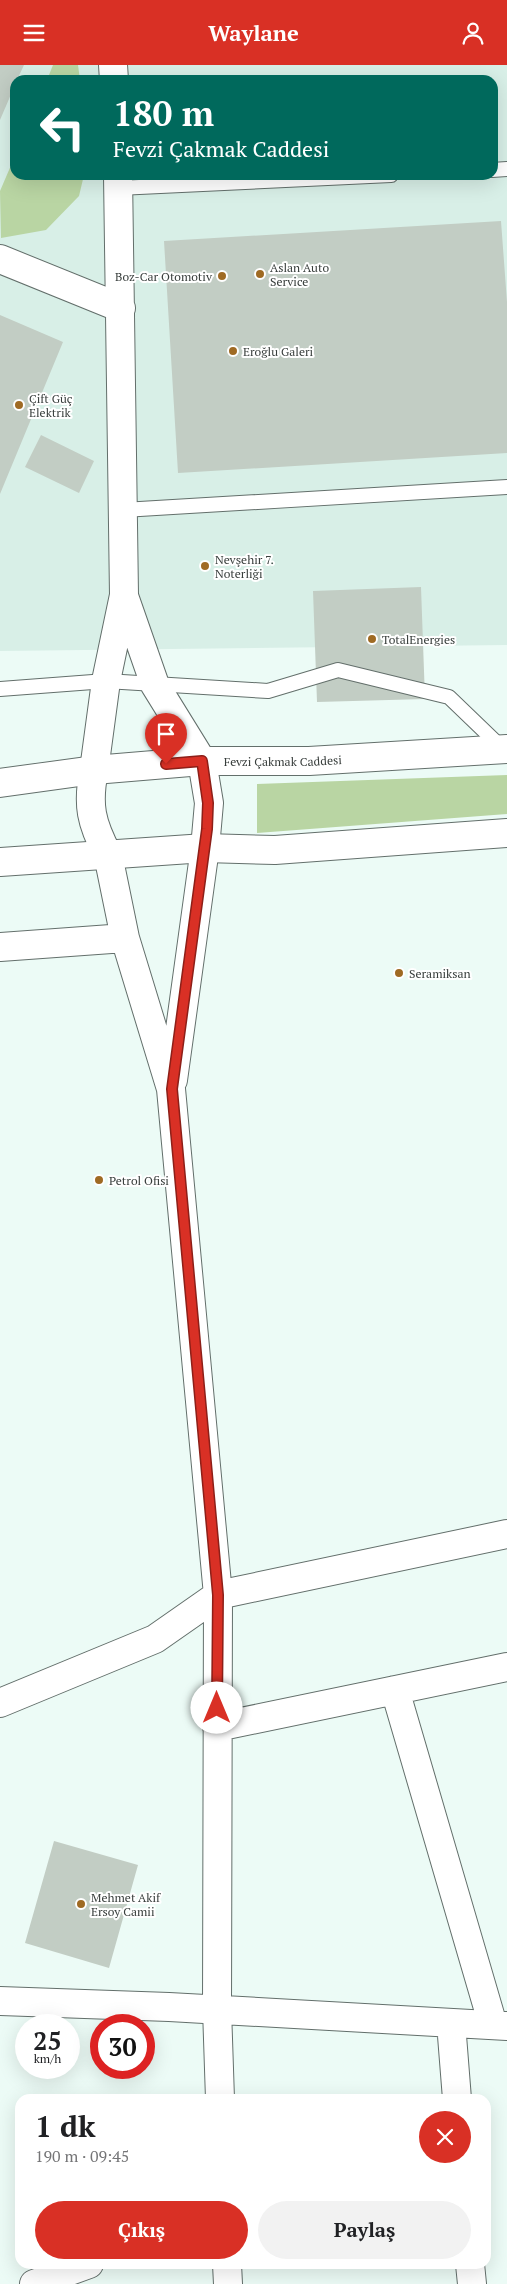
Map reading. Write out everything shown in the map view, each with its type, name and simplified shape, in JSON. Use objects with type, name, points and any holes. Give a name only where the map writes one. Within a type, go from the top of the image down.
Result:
[{"type":"street","points":[[118,182],[124,595],[106,681],[89,795],[92,819],[98,837],[108,855],[125,938],[172,1089],[218,1595],[216,2009],[220,2094]]},
{"type":"street","points":[[0,259],[121,308]]},
{"type":"street","points":[[124,595],[155,685],[202,761],[208,803],[205,848],[172,1089]]},
{"type":"street","name":"Fevzi Çakmak Caddesi","points":[[0,783],[94,770],[202,761],[309,761],[506,749]]},
{"type":"street","points":[[0,862],[205,848],[275,850],[507,833]]},
{"type":"street","points":[[0,947],[125,938]]},
{"type":"street","points":[[0,1703],[155,1639],[218,1595],[507,1534]]},
{"type":"street","points":[[217,1727],[507,1667]]},
{"type":"street","points":[[0,2001],[216,2009],[500,2026],[395,1690]]},
{"type":"street","points":[[452,2023],[457,2094]]},
{"type":"street","points":[[34,2284],[75,2269]]},
{"type":"street","points":[[227,2269],[228,2284]]},
{"type":"street","points":[[470,2269],[472,2284]]},
{"type":"lane","points":[[118,182],[196,180]]},
{"type":"lane","points":[[122,511],[507,487]]},
{"type":"lane","points":[[0,689],[106,681],[268,691],[338,670],[448,697],[506,749]]},
{"type":"shaded area","points":[[0,65],[507,65],[507,645],[0,651]]},
{"type":"green space","points":[[53,65],[78,65],[79,75],[49,75]]},
{"type":"green space","points":[[10,168],[10,180],[83,180],[79,196],[46,230],[1,238],[0,191]]},
{"type":"green space","points":[[507,775],[507,814],[257,833],[257,784]]},
{"type":"building","points":[[0,65],[24,65],[19,75],[10,75],[10,97],[0,120]]},
{"type":"building","points":[[501,221],[507,302],[507,453],[178,473],[164,241]]},
{"type":"building","name":"Çift Güç Elektrik","points":[[0,315],[63,342],[0,494]]},
{"type":"building","points":[[41,435],[94,461],[79,493],[25,467]]},
{"type":"building","points":[[421,587],[425,699],[317,702],[313,591]]},
{"type":"building","name":"Mehmet Akif Ersoy Camii","points":[[54,1841],[138,1865],[109,1968],[25,1943]]},
{"type":"place","name":"Aslan Auto Service","points":[[260,274]]},
{"type":"place","name":"Boz-Car Otomotiv","points":[[222,276]]},
{"type":"place","name":"Eroğlu Galeri","points":[[233,351]]},
{"type":"place","name":"Çift Güç Elektrik","points":[[19,405]]},
{"type":"place","name":"Nevşehir 7. Noterliği","points":[[205,566]]},
{"type":"place","name":"TotalEnergies","points":[[372,639]]},
{"type":"place","name":"Seramiksan","points":[[399,973]]},
{"type":"place","name":"Petrol Ofisi","points":[[99,1180]]},
{"type":"place","name":"Mehmet Akif Ersoy Camii","points":[[81,1904]]},
{"type":"route","points":[[166,764],[202,761],[208,803],[205,848],[172,1089],[218,1595],[217,1708]]}]
